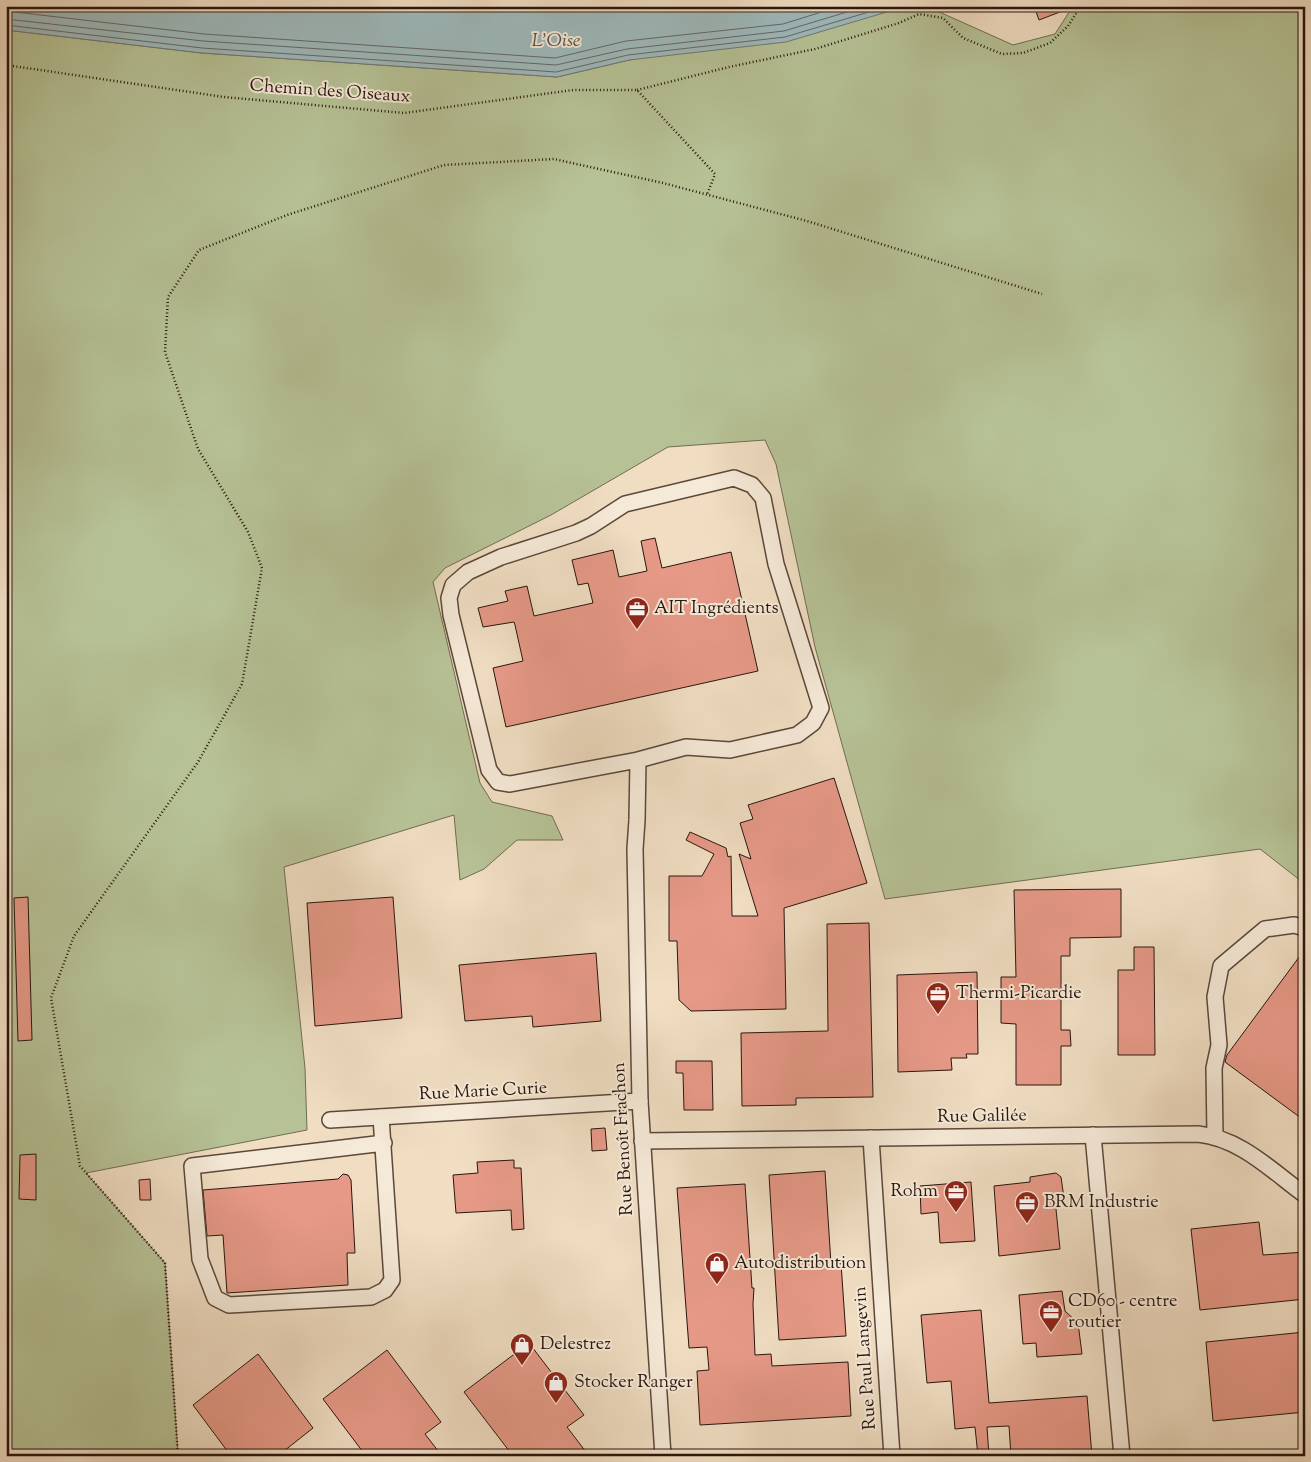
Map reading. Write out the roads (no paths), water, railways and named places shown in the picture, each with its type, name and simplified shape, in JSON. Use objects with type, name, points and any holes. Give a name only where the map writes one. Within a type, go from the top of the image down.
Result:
[{"type":"street","points":[[734,478],[752,485],[763,498],[776,564],[821,708],[813,723],[797,735],[730,750],[686,748],[638,760],[510,784],[498,782],[489,770],[451,615],[449,598],[453,585],[468,572],[501,557],[576,533],[591,526],[625,504],[734,478]]},
{"type":"street","name":"Rue Benoît Frachon","points":[[638,760],[635,849],[640,1101],[663,1456]]},
{"type":"street","points":[[1215,1136],[1214,1068],[1219,1045],[1216,997],[1221,966],[1265,929],[1294,926],[1305,928]]},
{"type":"street","name":"Rue Marie Curie","points":[[330,1120],[640,1101]]},
{"type":"street","points":[[381,1117],[384,1143],[392,1280],[385,1290],[371,1297],[229,1306],[215,1298],[200,1259],[192,1166],[384,1143]]},
{"type":"street","name":"Rue Galilée","points":[[642,1140],[1198,1134],[1215,1136],[1241,1148],[1305,1195]]},
{"type":"street","points":[[1093,1135],[1122,1456]]},
{"type":"street","name":"Rue Paul Langevin","points":[[871,1138],[892,1456]]},
{"type":"water","name":"L’Oise","points":[[6,6],[907,6],[786,42],[629,60],[557,77],[202,53],[6,30]]},
{"type":"place","name":"AIT Ingrédients","points":[[637,630]]},
{"type":"place","name":"Thermi-Picardie","points":[[938,1015]]},
{"type":"place","name":"Rohm","points":[[956,1213]]},
{"type":"place","name":"BRM Industrie","points":[[1027,1224]]},
{"type":"place","name":"Autodistribution","points":[[717,1285]]},
{"type":"place","name":"CD60 - centre routier","points":[[1051,1333]]},
{"type":"place","name":"Delestrez","points":[[522,1366]]},
{"type":"place","name":"Stocker Ranger","points":[[556,1404]]}]
